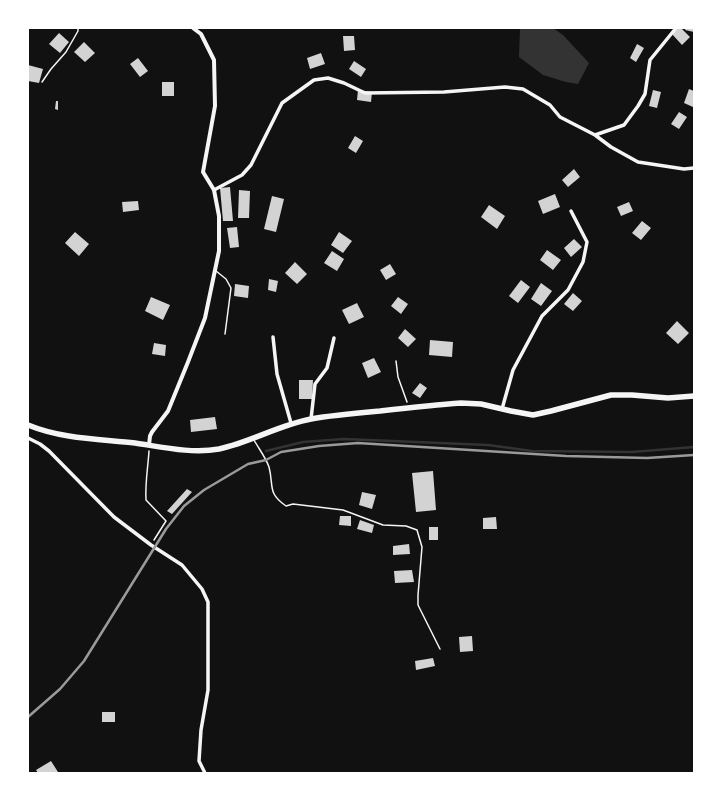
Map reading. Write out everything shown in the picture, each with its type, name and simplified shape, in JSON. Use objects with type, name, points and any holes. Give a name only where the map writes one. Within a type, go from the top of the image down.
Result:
[{"type":"highway","points":[[28,425],[54,434],[65,436],[193,450],[210,450],[228,447],[291,423],[311,419],[408,408],[472,403],[533,415],[611,395],[668,398],[694,396]]},
{"type":"street","points":[[149,445],[152,432],[168,411],[205,318],[219,251],[219,216],[214,190],[203,172],[215,106],[214,60],[201,34],[193,28]]},
{"type":"street","points":[[595,135],[624,125],[645,94],[650,60],[676,28]]},
{"type":"street","points":[[214,190],[242,175],[250,165],[282,103],[314,80],[328,78],[344,83],[365,94],[444,92],[505,87],[523,89],[550,105],[560,117],[595,135],[611,148],[638,162],[684,169],[694,168]]},
{"type":"street","points":[[502,409],[513,370],[542,316],[568,290],[583,262],[587,242],[571,211]]},
{"type":"street","points":[[273,337],[277,374],[291,423]]},
{"type":"street","points":[[311,419],[315,384],[327,368],[334,338]]},
{"type":"street","points":[[28,438],[40,444],[49,451],[114,517],[151,545],[182,565],[202,589],[208,602],[208,690],[201,730],[199,761],[204,773]]},
{"type":"lane","points":[[42,82],[66,52],[78,31],[78,28]]},
{"type":"lane","points":[[214,270],[226,279],[231,288],[225,334]]},
{"type":"lane","points":[[254,438],[269,467],[273,494],[278,501],[286,506],[293,504],[343,510],[384,525],[406,526],[417,530],[422,547],[418,605],[440,649]]},
{"type":"path","points":[[396,361],[398,377],[408,408]]},
{"type":"path","points":[[149,445],[148,467],[145,484],[146,500],[166,521],[151,545]]},
{"type":"shaded area","points":[[520,28],[553,28],[563,35],[589,63],[578,84],[543,75],[519,57]]},
{"type":"building","points":[[677,28],[681,28],[690,37],[682,45],[671,33]]},
{"type":"building","points":[[686,28],[694,28],[694,32],[685,30]]},
{"type":"building","points":[[59,33],[69,42],[60,53],[49,44]]},
{"type":"building","points":[[343,36],[354,36],[355,50],[344,51]]},
{"type":"building","points":[[84,42],[95,53],[85,62],[74,52]]},
{"type":"building","points":[[637,44],[644,48],[636,62],[630,58]]},
{"type":"building","points":[[321,53],[325,64],[310,69],[307,58]]},
{"type":"building","points":[[138,58],[148,71],[140,77],[130,64]]},
{"type":"building","points":[[354,61],[366,69],[361,77],[349,69]]},
{"type":"building","points":[[28,65],[43,69],[39,83],[28,81]]},
{"type":"building","points":[[162,82],[174,82],[174,96],[162,96]]},
{"type":"building","points":[[689,89],[694,91],[693,107],[684,103]]},
{"type":"building","points":[[358,90],[372,92],[371,102],[357,100]]},
{"type":"building","points":[[653,90],[661,92],[657,108],[649,106]]},
{"type":"building","points":[[56,101],[58,101],[58,110],[55,109]]},
{"type":"building","points":[[679,112],[687,117],[679,129],[671,124]]},
{"type":"building","points":[[355,136],[363,141],[356,153],[348,148]]},
{"type":"building","points":[[574,169],[580,177],[568,187],[562,180]]},
{"type":"building","points":[[230,187],[233,221],[223,221],[220,188]]},
{"type":"building","points":[[239,190],[250,191],[249,218],[238,218]]},
{"type":"building","points":[[555,194],[560,207],[543,214],[538,201]]},
{"type":"building","points":[[272,196],[284,199],[276,232],[264,229]]},
{"type":"building","points":[[138,201],[139,210],[123,212],[122,202]]},
{"type":"building","points":[[629,202],[633,211],[621,216],[617,207]]},
{"type":"building","points":[[489,205],[505,216],[497,229],[481,217]]},
{"type":"building","points":[[642,221],[651,228],[641,240],[632,233]]},
{"type":"building","points":[[237,227],[239,247],[230,248],[227,228]]},
{"type":"building","points":[[75,232],[89,244],[79,256],[65,243]]},
{"type":"building","points":[[339,232],[352,241],[343,253],[331,245]]},
{"type":"building","points":[[574,239],[582,247],[571,257],[564,248]]},
{"type":"building","points":[[547,250],[561,260],[553,270],[540,260]]},
{"type":"building","points":[[332,251],[344,259],[337,271],[324,263]]},
{"type":"building","points":[[295,262],[307,274],[297,284],[285,273]]},
{"type":"building","points":[[390,264],[396,274],[386,280],[380,270]]},
{"type":"building","points":[[269,279],[278,281],[276,292],[268,290]]},
{"type":"building","points":[[521,280],[530,287],[518,303],[509,296]]},
{"type":"building","points":[[541,283],[552,291],[541,306],[531,299]]},
{"type":"building","points":[[235,284],[249,286],[248,298],[234,296]]},
{"type":"building","points":[[573,293],[582,301],[573,311],[564,304]]},
{"type":"building","points":[[151,297],[170,305],[163,320],[145,311]]},
{"type":"building","points":[[398,297],[408,304],[401,314],[391,306]]},
{"type":"building","points":[[357,303],[364,317],[349,324],[342,310]]},
{"type":"building","points":[[677,321],[689,333],[678,344],[666,333]]},
{"type":"building","points":[[405,329],[416,339],[408,347],[398,338]]},
{"type":"building","points":[[430,340],[453,342],[452,357],[429,355]]},
{"type":"building","points":[[154,343],[166,345],[165,356],[152,354]]},
{"type":"building","points":[[374,358],[381,372],[368,378],[362,363]]},
{"type":"building","points":[[299,380],[313,380],[312,399],[299,399]]},
{"type":"building","points":[[420,383],[427,388],[420,398],[412,393]]},
{"type":"building","points":[[215,417],[217,429],[191,432],[190,420]]},
{"type":"building","points":[[433,471],[436,510],[416,512],[412,473]]},
{"type":"building","points":[[187,489],[192,492],[172,514],[167,511]]},
{"type":"building","points":[[362,492],[376,495],[372,509],[359,505]]},
{"type":"building","points":[[340,516],[351,516],[351,526],[339,525]]},
{"type":"building","points":[[496,517],[497,529],[483,529],[483,518]]},
{"type":"building","points":[[360,520],[374,525],[372,533],[357,529]]},
{"type":"building","points":[[429,527],[438,527],[438,540],[429,540]]},
{"type":"building","points":[[409,544],[410,554],[393,555],[393,546]]},
{"type":"building","points":[[412,570],[414,582],[395,583],[394,571]]},
{"type":"building","points":[[472,636],[473,651],[460,652],[459,637]]},
{"type":"building","points":[[433,658],[435,666],[416,670],[415,661]]},
{"type":"building","points":[[102,712],[115,712],[115,722],[102,722]]},
{"type":"building","points":[[51,761],[58,772],[38,773],[36,770]]},
{"type":"waterway","points":[[266,451],[303,442],[344,439],[488,445],[532,451],[632,452],[694,447]]},
{"type":"railway","points":[[28,717],[60,689],[84,661],[166,529],[184,506],[204,490],[248,464],[266,460],[281,452],[319,446],[358,443],[566,456],[647,458],[694,455]]}]
